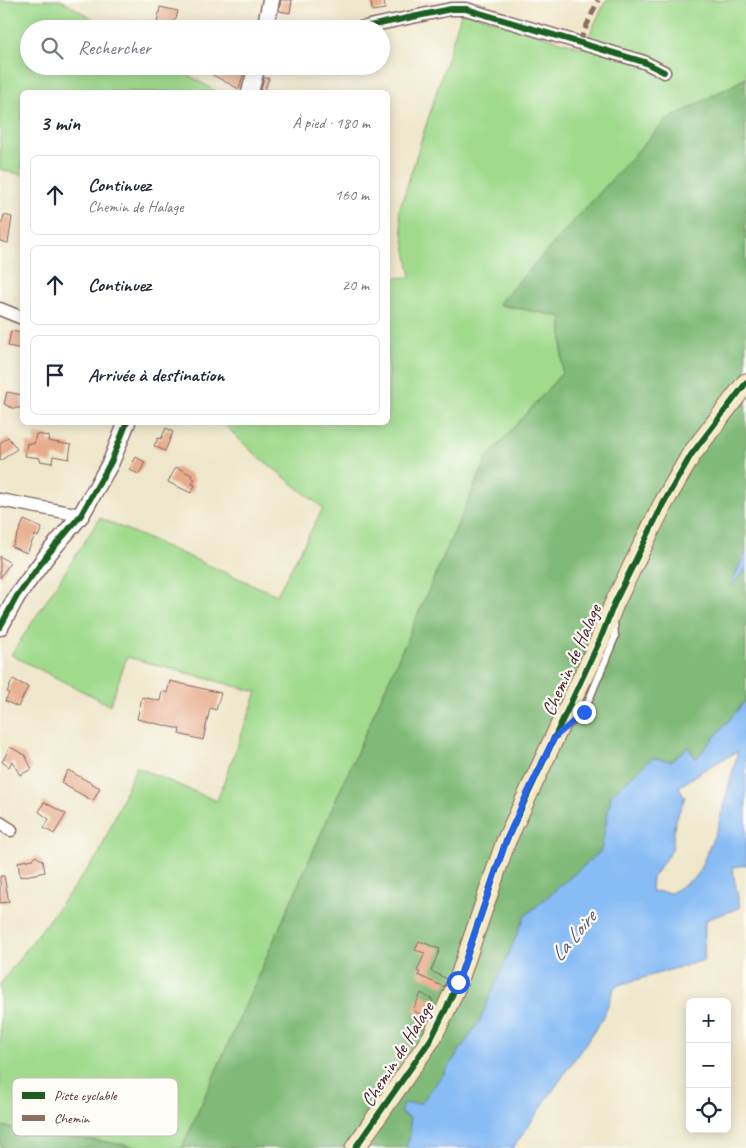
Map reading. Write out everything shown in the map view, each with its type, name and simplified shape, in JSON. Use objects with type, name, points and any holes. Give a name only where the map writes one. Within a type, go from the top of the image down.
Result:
[{"type":"main road","name":"Chemin de Halage","points":[[354,1148],[426,1046],[446,1009],[458,982],[506,841],[600,640],[614,604],[691,455],[746,383]]},
{"type":"street","points":[[267,20],[271,0]]},
{"type":"street","points":[[390,22],[451,9],[466,9],[644,62],[664,72]]},
{"type":"street","points":[[251,90],[255,75]]},
{"type":"street","points":[[0,309],[20,317]]},
{"type":"street","points":[[0,627],[17,596],[37,568],[81,515],[111,462],[126,425]]},
{"type":"street","points":[[0,500],[81,515]]},
{"type":"street","points":[[0,823],[11,830]]},
{"type":"green space","points":[[0,0],[61,0],[95,20],[20,20],[20,75],[188,75],[214,90],[20,90],[20,174],[0,169]]},
{"type":"green space","points":[[606,0],[746,0],[746,78],[665,121],[499,305],[562,317],[562,373],[487,458],[182,1148],[146,1148],[66,1136],[178,1136],[178,1078],[12,1078],[12,1128],[0,1126],[0,984],[99,854],[136,767],[217,801],[257,692],[127,657],[110,705],[11,655],[100,518],[277,595],[323,508],[248,448],[225,425],[390,425],[390,278],[411,277],[399,211],[462,11],[583,48]]},
{"type":"green space","points":[[746,78],[746,551],[731,585],[746,569],[746,700],[696,759],[672,761],[611,795],[601,851],[525,916],[479,1022],[421,1103],[400,1113],[410,1118],[410,1135],[406,1148],[182,1148],[487,458],[562,373],[562,317],[498,304],[665,121]]},
{"type":"green space","points":[[0,1126],[12,1128],[12,1136],[66,1136],[146,1148],[0,1148]]},
{"type":"water","points":[[746,551],[746,569],[730,587]]},
{"type":"water","name":"La Loire","points":[[746,700],[746,865],[732,867],[740,908],[705,920],[704,960],[615,986],[603,1018],[513,1148],[406,1148],[410,1135],[410,1118],[400,1113],[403,1104],[421,1103],[479,1022],[525,916],[601,851],[611,795],[652,758],[672,761],[688,747],[696,759]],"holes":[[[738,751],[718,827],[697,876],[671,893],[651,891],[652,878],[672,850],[675,822],[685,797],[679,787]]]},
{"type":"building","points":[[281,0],[292,0],[290,13],[279,11]]},
{"type":"building","points":[[371,0],[384,0],[385,9],[372,11]]},
{"type":"building","points":[[160,7],[178,11],[174,20],[158,20]]},
{"type":"building","points":[[213,75],[243,75],[239,89]]},
{"type":"building","points":[[264,78],[269,78],[265,90],[261,90]]},
{"type":"building","points":[[4,215],[12,217],[8,243],[0,241],[0,223],[2,223]]},
{"type":"building","points":[[11,331],[20,333],[20,349],[8,346]]},
{"type":"building","points":[[7,392],[20,395],[20,408],[12,408],[4,404]]},
{"type":"building","points":[[166,428],[173,432],[165,451],[154,446],[158,438],[161,439]]},
{"type":"building","points":[[36,434],[49,436],[48,441],[71,445],[69,459],[53,456],[52,463],[40,461],[40,458],[25,456],[27,443],[34,444]]},
{"type":"building","points":[[8,437],[17,449],[0,461],[0,443]]},
{"type":"building","points":[[136,457],[145,462],[139,474],[129,470]]},
{"type":"building","points":[[176,467],[192,475],[191,477],[195,479],[192,484],[195,485],[191,493],[168,482]]},
{"type":"building","points":[[24,520],[42,528],[38,537],[35,535],[27,553],[12,547]]},
{"type":"building","points":[[0,556],[10,563],[0,578]]},
{"type":"building","points":[[13,679],[28,687],[18,707],[5,701]]},
{"type":"building","points":[[170,681],[221,693],[216,710],[210,708],[203,740],[179,734],[180,729],[137,719],[142,697],[160,701],[162,691],[167,693]]},
{"type":"building","points":[[10,747],[25,755],[32,769],[20,775],[12,761],[9,767],[2,762]]},
{"type":"building","points":[[68,770],[100,788],[93,801],[61,783]]},
{"type":"building","points":[[44,802],[66,814],[54,834],[44,828],[49,819],[39,812]]},
{"type":"building","points":[[36,856],[43,861],[45,872],[20,877],[18,862],[33,859]]},
{"type":"building","points":[[0,876],[4,876],[9,902],[0,903]]},
{"type":"building","points":[[419,941],[440,949],[431,971],[447,979],[444,987],[418,975],[420,972],[417,971],[425,953],[415,950]]},
{"type":"building","points":[[421,993],[433,1000],[425,1017],[413,1010]]},
{"type":"marked path","points":[[579,43],[598,0]]},
{"type":"cycle path","points":[[390,22],[451,9],[466,9],[644,62],[664,72]]},
{"type":"cycle path","points":[[355,1148],[431,1039],[446,1009],[458,982],[506,841],[600,640],[614,604],[663,504],[691,455],[746,383]]},
{"type":"cycle path","points":[[0,627],[17,596],[48,554],[81,515],[111,462],[126,425]]},
{"type":"route","points":[[458,982],[506,841],[526,796],[554,738],[584,712]]}]
